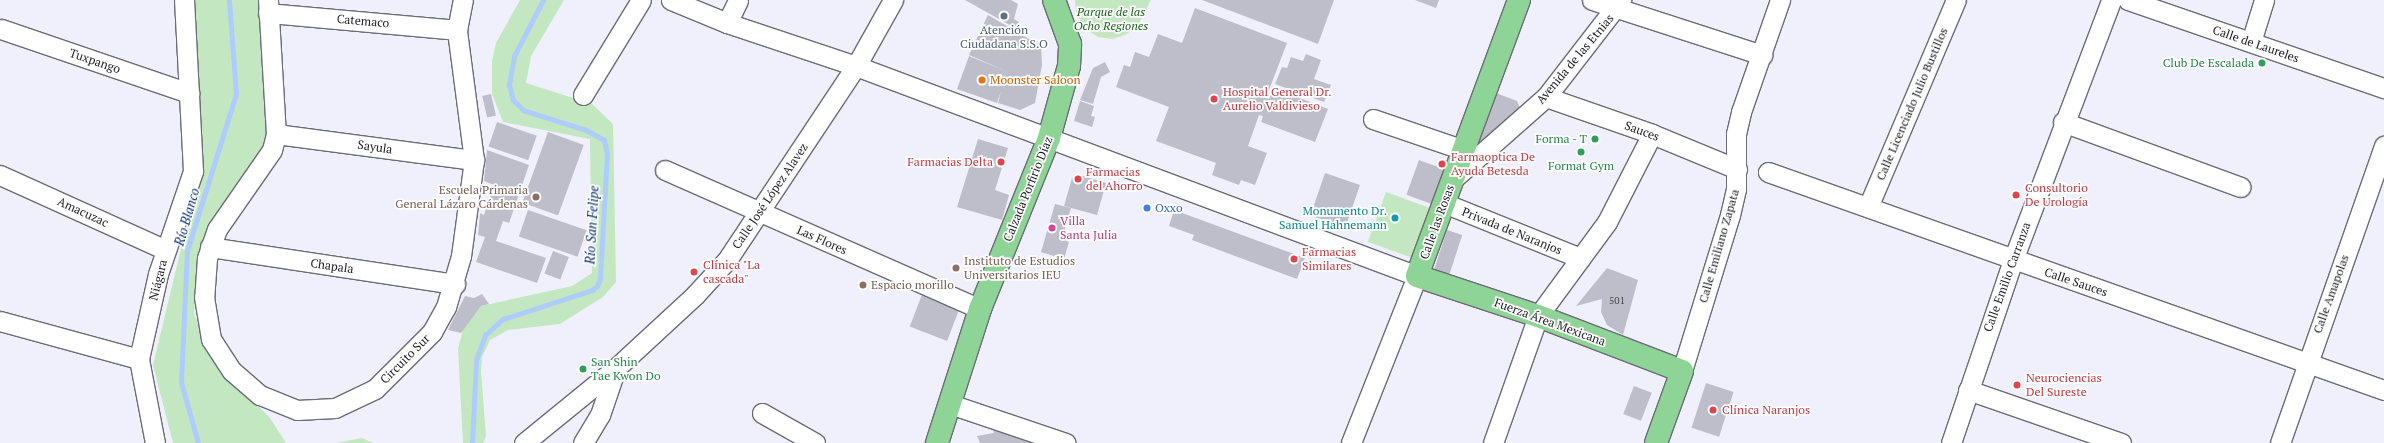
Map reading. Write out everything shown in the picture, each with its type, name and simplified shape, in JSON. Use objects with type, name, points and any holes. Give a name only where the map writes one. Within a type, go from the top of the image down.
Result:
[{"type":"main road","name":"Calzada Porfirio Díaz","points":[[937,443],[980,309],[1049,138],[1070,54],[1054,0]]},
{"type":"main road","name":"Calle las Rosas","points":[[1417,276],[1519,0]]},
{"type":"main road","name":"Fuerza Área Mexicana","points":[[1417,276],[1538,316],[1682,371]]},
{"type":"main road","name":"Calle Emiliano Zapata","points":[[1661,442],[1682,371]]},
{"type":"street","name":"Niágara","points":[[155,443],[139,359],[166,250],[193,171],[184,0]]},
{"type":"street","name":"Circuito Sur","points":[[276,134],[272,150],[226,213],[210,247],[204,297],[211,338],[232,371],[260,395],[297,410],[335,408],[375,389],[432,332],[446,307],[455,284],[472,192],[474,160],[458,30],[463,0]]},
{"type":"street","points":[[583,95],[641,0]]},
{"type":"street","points":[[672,0],[727,23],[856,66],[1417,276]]},
{"type":"street","points":[[727,23],[738,0]]},
{"type":"street","name":"Calle José López Alavez","points":[[524,443],[616,368],[695,295],[727,260],[760,213],[856,66],[893,0]]},
{"type":"street","points":[[1592,0],[1618,4],[1762,55]]},
{"type":"street","name":"Calle Emiliano Zapata","points":[[1682,371],[1730,215],[1738,169],[1736,134],[1741,112],[1780,0]]},
{"type":"street","name":"Calle Licenciado Julio Bustillos","points":[[1868,207],[1956,0]]},
{"type":"street","name":"Calle Emilio Carranza","points":[[1951,443],[2013,260],[2063,122],[2111,0]]},
{"type":"street","name":"Calle de Laureles","points":[[2128,0],[2384,88]]},
{"type":"street","points":[[2251,42],[2264,0]]},
{"type":"street","name":"Avenida de las Etnias","points":[[1454,178],[1546,97],[1618,4]]},
{"type":"street","name":"Catemaco","points":[[268,6],[458,30]]},
{"type":"street","points":[[268,6],[276,134]]},
{"type":"street","name":"Tuxpango","points":[[0,29],[189,93]]},
{"type":"street","name":"Sauces","points":[[1546,97],[1652,134],[1738,169]]},
{"type":"street","points":[[1373,119],[1464,150]]},
{"type":"street","points":[[2063,122],[2241,187]]},
{"type":"street","name":"Sayula","points":[[276,134],[474,160]]},
{"type":"street","name":"Privada de Naranjos","points":[[1493,443],[1538,316],[1607,222],[1652,134]]},
{"type":"street","name":"Calle Amapolas","points":[[2280,443],[2307,362],[2384,146]]},
{"type":"street","name":"Las Flores","points":[[664,170],[980,309]]},
{"type":"street","name":"Calle Sauces","points":[[1768,172],[2013,260],[2384,390]]},
{"type":"street","name":"Amacuzac","points":[[0,174],[166,250]]},
{"type":"street","name":"Privada de Naranjos","points":[[1444,203],[1580,258]]},
{"type":"street","name":"Chapala","points":[[210,247],[455,284]]},
{"type":"street","name":"Calle las Rosas","points":[[1351,443],[1417,276]]},
{"type":"street","points":[[0,321],[139,359]]},
{"type":"street","points":[[583,443],[600,415],[616,368]]},
{"type":"street","points":[[1968,390],[2121,443]]},
{"type":"street","points":[[950,404],[1066,443]]},
{"type":"street","points":[[762,414],[815,443]]},
{"type":"green space","points":[[194,0],[259,0],[270,147],[198,269],[194,313],[210,357],[270,418],[286,443],[173,443],[153,365],[199,174],[200,117]]},
{"type":"green space","points":[[520,0],[564,0],[531,56],[526,83],[592,104],[613,124],[616,282],[603,297],[560,324],[508,330],[490,340],[482,357],[481,371],[486,436],[483,443],[463,443],[458,349],[464,325],[481,306],[572,286],[592,273],[590,139],[503,122],[492,94],[492,61],[496,43]]},
{"type":"green space","name":"Parque de las Ocho Regiones","points":[[1075,0],[1151,0],[1137,27],[1125,35],[1112,39],[1098,37],[1084,28],[1076,12]]},
{"type":"green space","points":[[1386,192],[1429,208],[1411,258],[1368,242]]},
{"type":"green space","points":[[362,438],[373,443],[336,443]]},
{"type":"building","name":"Atención Ciudadana S.S.O","points":[[965,0],[1011,0],[1018,4],[1014,19],[1019,22],[1015,28]]},
{"type":"building","points":[[1202,0],[1334,0],[1318,44]]},
{"type":"building","points":[[1415,0],[1439,0],[1436,8]]},
{"type":"building","points":[[1195,8],[1287,43],[1266,98],[1269,99],[1274,88],[1328,109],[1315,142],[1261,122],[1263,116],[1259,115],[1248,146],[1267,153],[1255,185],[1241,180],[1239,185],[1212,175],[1216,163],[1156,141],[1169,107],[1116,87],[1124,65],[1130,67],[1135,52],[1149,57],[1158,34],[1182,43]]},
{"type":"building","points":[[988,15],[1041,46],[1042,65],[1035,103],[1020,110],[998,103],[1001,91],[997,103],[957,89],[969,56],[1008,72],[969,55]]},
{"type":"building","points":[[1306,54],[1321,60],[1314,79],[1331,85],[1324,102],[1275,84],[1282,67],[1287,68],[1291,57],[1303,61]]},
{"type":"building","points":[[1105,62],[1110,72],[1101,77],[1093,104],[1080,100],[1093,68]]},
{"type":"building","points":[[1496,93],[1517,101],[1522,113],[1477,150],[1484,123]]},
{"type":"building","points":[[491,94],[496,115],[487,117],[482,96]]},
{"type":"building","points":[[1080,101],[1094,106],[1091,116],[1095,117],[1092,127],[1074,121]]},
{"type":"building","points":[[497,122],[537,136],[528,160],[489,147]]},
{"type":"building","points":[[548,132],[584,145],[558,215],[522,202]]},
{"type":"building","points":[[978,139],[1008,148],[995,190],[1009,195],[1002,220],[957,207]]},
{"type":"building","points":[[487,150],[529,165],[509,223],[503,221],[496,241],[546,258],[537,283],[476,262],[485,237],[478,235],[480,213],[484,215],[494,185],[484,181]]},
{"type":"building","points":[[1419,160],[1446,170],[1434,205],[1406,195]]},
{"type":"building","points":[[1325,173],[1360,185],[1345,228],[1310,216]]},
{"type":"building","points":[[1080,175],[1106,183],[1097,215],[1064,206],[1072,178]]},
{"type":"building","points":[[1055,204],[1071,208],[1062,239],[1069,242],[1064,259],[1041,252]]},
{"type":"building","points":[[528,210],[587,230],[578,257],[519,236]]},
{"type":"building","points":[[1174,210],[1305,258],[1297,279],[1192,240],[1194,235],[1169,226]]},
{"type":"building","points":[[1447,230],[1462,235],[1448,280],[1432,275]]},
{"type":"building","points":[[553,251],[569,257],[560,279],[544,273]]},
{"type":"building","points":[[1607,268],[1638,280],[1623,335],[1607,325],[1601,312],[1602,299],[1576,306]]},
{"type":"building","points":[[923,292],[960,306],[947,341],[910,327]]},
{"type":"building","points":[[482,294],[489,304],[481,306],[461,333],[448,330],[465,296],[474,298]]},
{"type":"building","name":"Clínica Naranjos","points":[[1706,383],[1734,392],[1719,437],[1691,428]]},
{"type":"building","points":[[1634,386],[1652,393],[1641,421],[1623,414]]},
{"type":"building","points":[[992,428],[1044,443],[980,443],[977,436],[994,433]]},
{"type":"waterway","name":"Río Blanco","points":[[198,443],[181,382],[187,251],[236,94],[229,0]]},
{"type":"waterway","name":"Río San Felipe","points":[[472,443],[476,360],[485,335],[503,319],[592,290],[597,286],[600,278],[607,154],[604,140],[586,130],[523,110],[513,100],[509,85],[514,56],[543,0]]},
{"type":"place","name":"Atención Ciudadana S.S.O","points":[[1004,16]]},
{"type":"place","name":"Club De Escalada","points":[[2262,63]]},
{"type":"place","name":"Moonster Saloon","points":[[982,80]]},
{"type":"place","name":"Hospital General Dr. Aurelio Valdivieso","points":[[1214,99]]},
{"type":"place","name":"Forma - T","points":[[1595,139]]},
{"type":"place","name":"Format Gym","points":[[1581,152]]},
{"type":"place","name":"Farmacias Delta","points":[[1001,162]]},
{"type":"place","name":"Farmaoptica De Ayuda Betesda","points":[[1442,164]]},
{"type":"place","name":"Farmacias del Ahorro","points":[[1078,179]]},
{"type":"place","name":"Consultorio De Urología","points":[[2016,195]]},
{"type":"place","name":"Escuela Primaria General Lázaro Cárdenas","points":[[536,197]]},
{"type":"place","name":"Oxxo","points":[[1147,208]]},
{"type":"place","name":"Monumento Dr. Samuel Hahnemann","points":[[1395,218]]},
{"type":"place","name":"Villa Santa Julia","points":[[1052,228]]},
{"type":"place","name":"Farmacias Similares","points":[[1294,259]]},
{"type":"place","name":"Instituto de Estudios Universitarios IEU","points":[[956,268]]},
{"type":"place","name":"Clínica \"La cascada\"","points":[[694,272]]},
{"type":"place","name":"Espacio morillo","points":[[863,285]]},
{"type":"place","name":"San Shin Tae Kwon Do","points":[[583,369]]},
{"type":"place","name":"Neurociencias Del Sureste","points":[[2017,385]]},
{"type":"place","name":"Clínica Naranjos","points":[[1713,410]]}]
